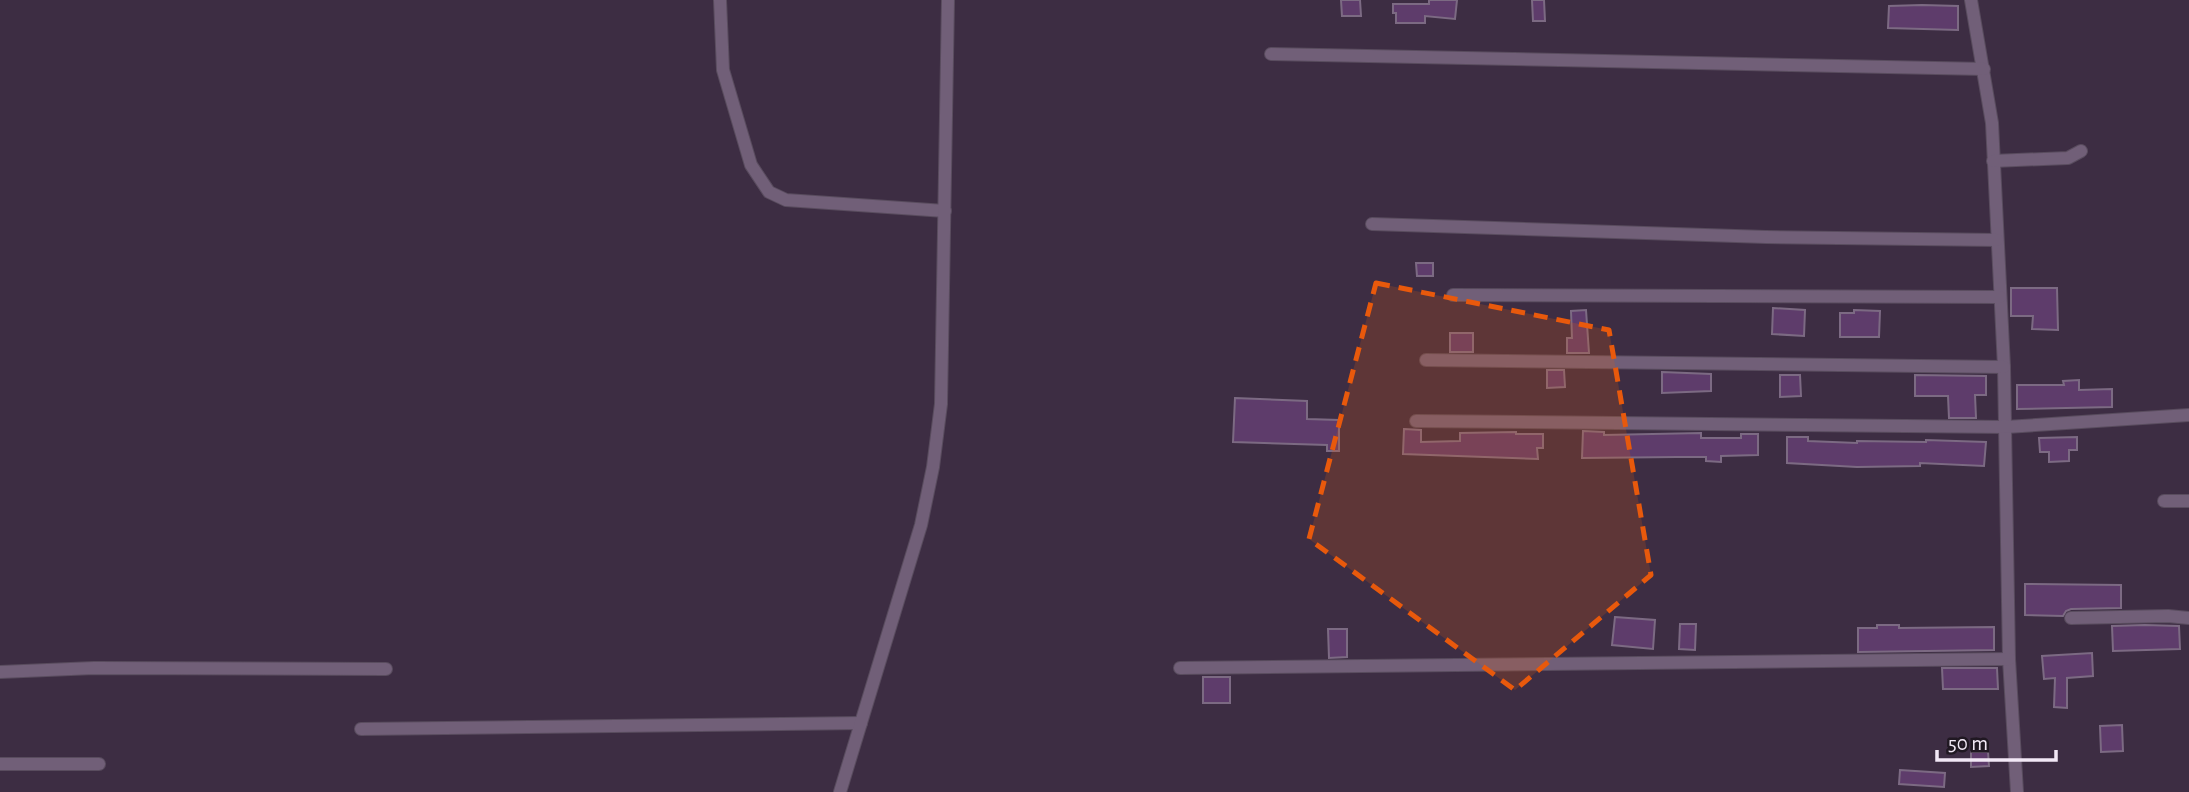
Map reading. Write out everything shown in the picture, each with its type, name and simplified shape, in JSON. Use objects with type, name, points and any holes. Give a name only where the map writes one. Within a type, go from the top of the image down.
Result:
[{"type":"street","points":[[720,0],[723,70],[751,165],[769,192],[786,200],[945,211]]},
{"type":"street","points":[[840,792],[921,525],[933,467],[941,404],[948,0]]},
{"type":"street","points":[[1971,0],[1992,123],[2006,427],[2009,659],[2017,792]]},
{"type":"street","points":[[1271,54],[1984,69]]},
{"type":"street","points":[[1993,161],[2068,158],[2081,151]]},
{"type":"street","points":[[1372,224],[1766,237],[1997,240]]},
{"type":"street","points":[[1452,295],[2000,298]]},
{"type":"street","points":[[1426,360],[2004,367]]},
{"type":"street","points":[[1416,421],[2006,427],[2189,415]]},
{"type":"street","points":[[2164,501],[2189,501]]},
{"type":"street","points":[[2071,618],[2189,618]]},
{"type":"street","points":[[1180,667],[2009,659]]},
{"type":"street","points":[[0,672],[94,668],[386,668]]},
{"type":"street","points":[[361,729],[861,723]]},
{"type":"street","points":[[0,764],[100,764]]},
{"type":"highlighted area","points":[[1376,283],[1609,330],[1651,575],[1515,690],[1309,539]]},
{"type":"building","points":[[1341,0],[1360,0],[1361,16],[1342,16]]},
{"type":"building","points":[[1429,0],[1457,0],[1455,19],[1425,16],[1425,23],[1396,23],[1393,4],[1429,4]]},
{"type":"building","points":[[1532,0],[1544,0],[1545,21],[1533,21]]},
{"type":"building","points":[[1889,6],[1958,6],[1958,30],[1888,28]]},
{"type":"building","points":[[1416,263],[1433,263],[1433,276],[1417,276]]},
{"type":"building","points":[[2011,288],[2057,288],[2058,330],[2032,329],[2033,316],[2011,316]]},
{"type":"building","points":[[1773,308],[1805,310],[1804,336],[1772,334]]},
{"type":"building","points":[[1586,310],[1589,353],[1567,353],[1567,338],[1572,338],[1571,311]]},
{"type":"building","points":[[1854,310],[1880,311],[1879,337],[1840,337],[1840,313],[1854,313]]},
{"type":"building","points":[[1450,333],[1473,333],[1473,352],[1450,352]]},
{"type":"building","points":[[1547,370],[1564,370],[1565,387],[1547,388]]},
{"type":"building","points":[[1662,372],[1711,374],[1711,391],[1662,393]]},
{"type":"building","points":[[1780,375],[1800,375],[1801,396],[1780,397]]},
{"type":"building","points":[[1915,375],[1986,376],[1986,395],[1975,395],[1976,418],[1949,418],[1948,396],[1915,396]]},
{"type":"building","points":[[2079,380],[2079,390],[2112,389],[2112,407],[2017,409],[2017,385],[2064,385],[2063,381]]},
{"type":"building","points":[[1235,398],[1307,401],[1307,419],[1339,420],[1339,451],[1327,451],[1327,445],[1233,442]]},
{"type":"building","points":[[1404,429],[1421,430],[1421,442],[1460,441],[1460,433],[1543,434],[1543,448],[1537,448],[1538,459],[1403,454]]},
{"type":"building","points":[[1583,431],[1604,432],[1604,435],[1701,433],[1701,438],[1741,438],[1741,434],[1758,434],[1758,455],[1721,456],[1721,462],[1706,461],[1706,457],[1582,458]]},
{"type":"building","points":[[1787,437],[1808,437],[1808,441],[1857,443],[1926,440],[1986,442],[1984,466],[1920,463],[1920,466],[1857,467],[1787,463]]},
{"type":"building","points":[[2077,437],[2077,450],[2069,450],[2069,461],[2049,462],[2049,452],[2040,452],[2039,438]]},
{"type":"building","points":[[2025,584],[2121,585],[2121,608],[2071,609],[2063,616],[2025,615]]},
{"type":"building","points":[[1615,617],[1655,620],[1653,649],[1612,645]]},
{"type":"building","points":[[1680,624],[1696,624],[1695,650],[1679,649]]},
{"type":"building","points":[[1877,625],[1899,625],[1899,628],[1994,627],[1994,650],[1858,652],[1858,628],[1877,628]]},
{"type":"building","points":[[2112,626],[2179,626],[2180,649],[2113,651]]},
{"type":"building","points":[[1328,629],[1347,629],[1347,657],[1329,658]]},
{"type":"building","points":[[2092,653],[2093,676],[2067,678],[2067,708],[2054,707],[2055,678],[2044,679],[2042,656]]},
{"type":"building","points":[[1942,668],[1997,668],[1998,689],[1943,689]]},
{"type":"building","points":[[1203,677],[1230,677],[1230,703],[1203,703]]},
{"type":"building","points":[[2122,725],[2123,751],[2101,752],[2100,726]]},
{"type":"building","points":[[1971,752],[1988,752],[1989,766],[1971,767]]},
{"type":"building","points":[[1900,770],[1945,773],[1944,787],[1899,784]]}]
